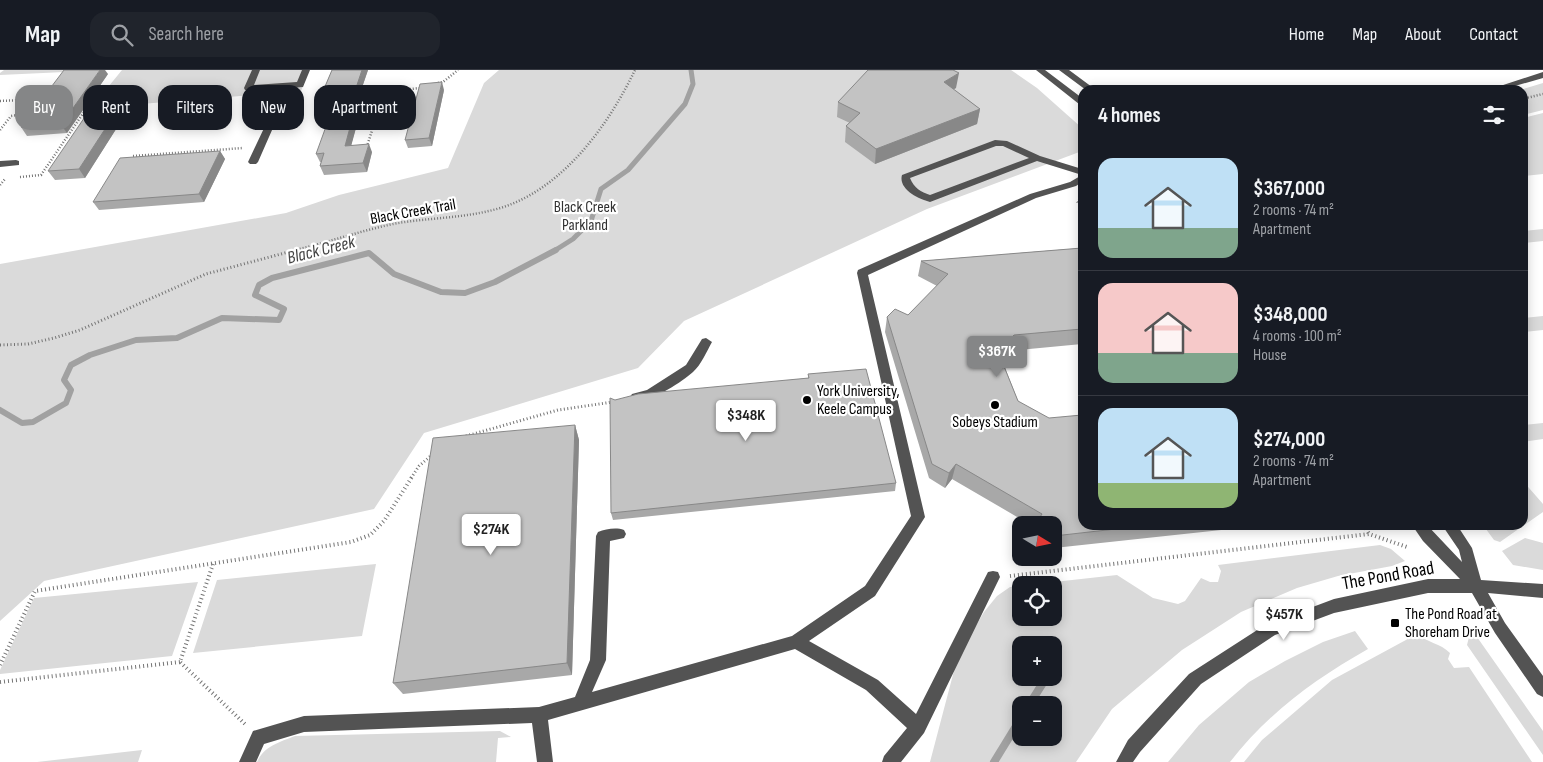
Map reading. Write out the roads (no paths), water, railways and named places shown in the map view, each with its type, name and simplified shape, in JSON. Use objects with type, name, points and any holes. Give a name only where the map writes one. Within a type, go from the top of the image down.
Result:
[{"type":"street","points":[[249,85],[256,70]]},
{"type":"street","points":[[300,85],[306,70]]},
{"type":"street","points":[[1040,70],[1078,99]]},
{"type":"street","points":[[1063,70],[1085,85]]},
{"type":"street","points":[[1509,85],[1543,75]]},
{"type":"street","points":[[253,162],[267,130]]},
{"type":"street","points":[[1037,158],[930,199],[918,194],[907,185],[905,176],[994,142],[1004,143],[1037,158],[1078,171]]},
{"type":"street","points":[[0,164],[16,162]]},
{"type":"street","points":[[247,762],[259,737],[304,724],[539,715],[796,642],[870,591],[918,517],[862,273],[1034,196],[1073,184],[1078,181]]},
{"type":"street","points":[[624,399],[650,394],[690,368],[706,342]]},
{"type":"street","points":[[1423,530],[1476,586]]},
{"type":"street","points":[[1452,530],[1465,548],[1476,586],[1500,628],[1543,690]]},
{"type":"street","points":[[580,703],[598,660],[603,536],[619,534]]},
{"type":"street","points":[[890,762],[918,727],[993,577]]},
{"type":"street","name":"The Pond Road","points":[[1124,762],[1134,746],[1195,679],[1270,630],[1334,606],[1428,586],[1476,586],[1543,591]]},
{"type":"street","points":[[796,642],[872,685],[918,727]]},
{"type":"street","points":[[539,715],[544,762]]},
{"type":"waterway","name":"Black Creek","points":[[554,251],[573,239],[591,221],[601,189],[628,170],[685,104],[693,84],[691,70]]},
{"type":"waterway","name":"Black Creek","points":[[0,410],[22,423],[33,422],[66,403],[71,390],[64,380],[71,365],[90,355],[136,340],[177,338],[222,318],[279,320],[284,309],[255,295],[259,285],[272,278],[369,253],[394,274],[441,292],[465,293],[495,282],[556,250]]},
{"type":"waterway","points":[[1035,696],[1041,686]]},
{"type":"waterway","points":[[994,762],[1012,733]]},
{"type":"place","name":"York University, Keele Campus","points":[[807,400]]},
{"type":"place","name":"Sobeys Stadium","points":[[995,405]]},
{"type":"place","name":"The Pond Road at Shoreham Drive","points":[[1395,623]]},
{"type":"park label","name":"Black Creek Parkland","points":[[585,216]]}]
